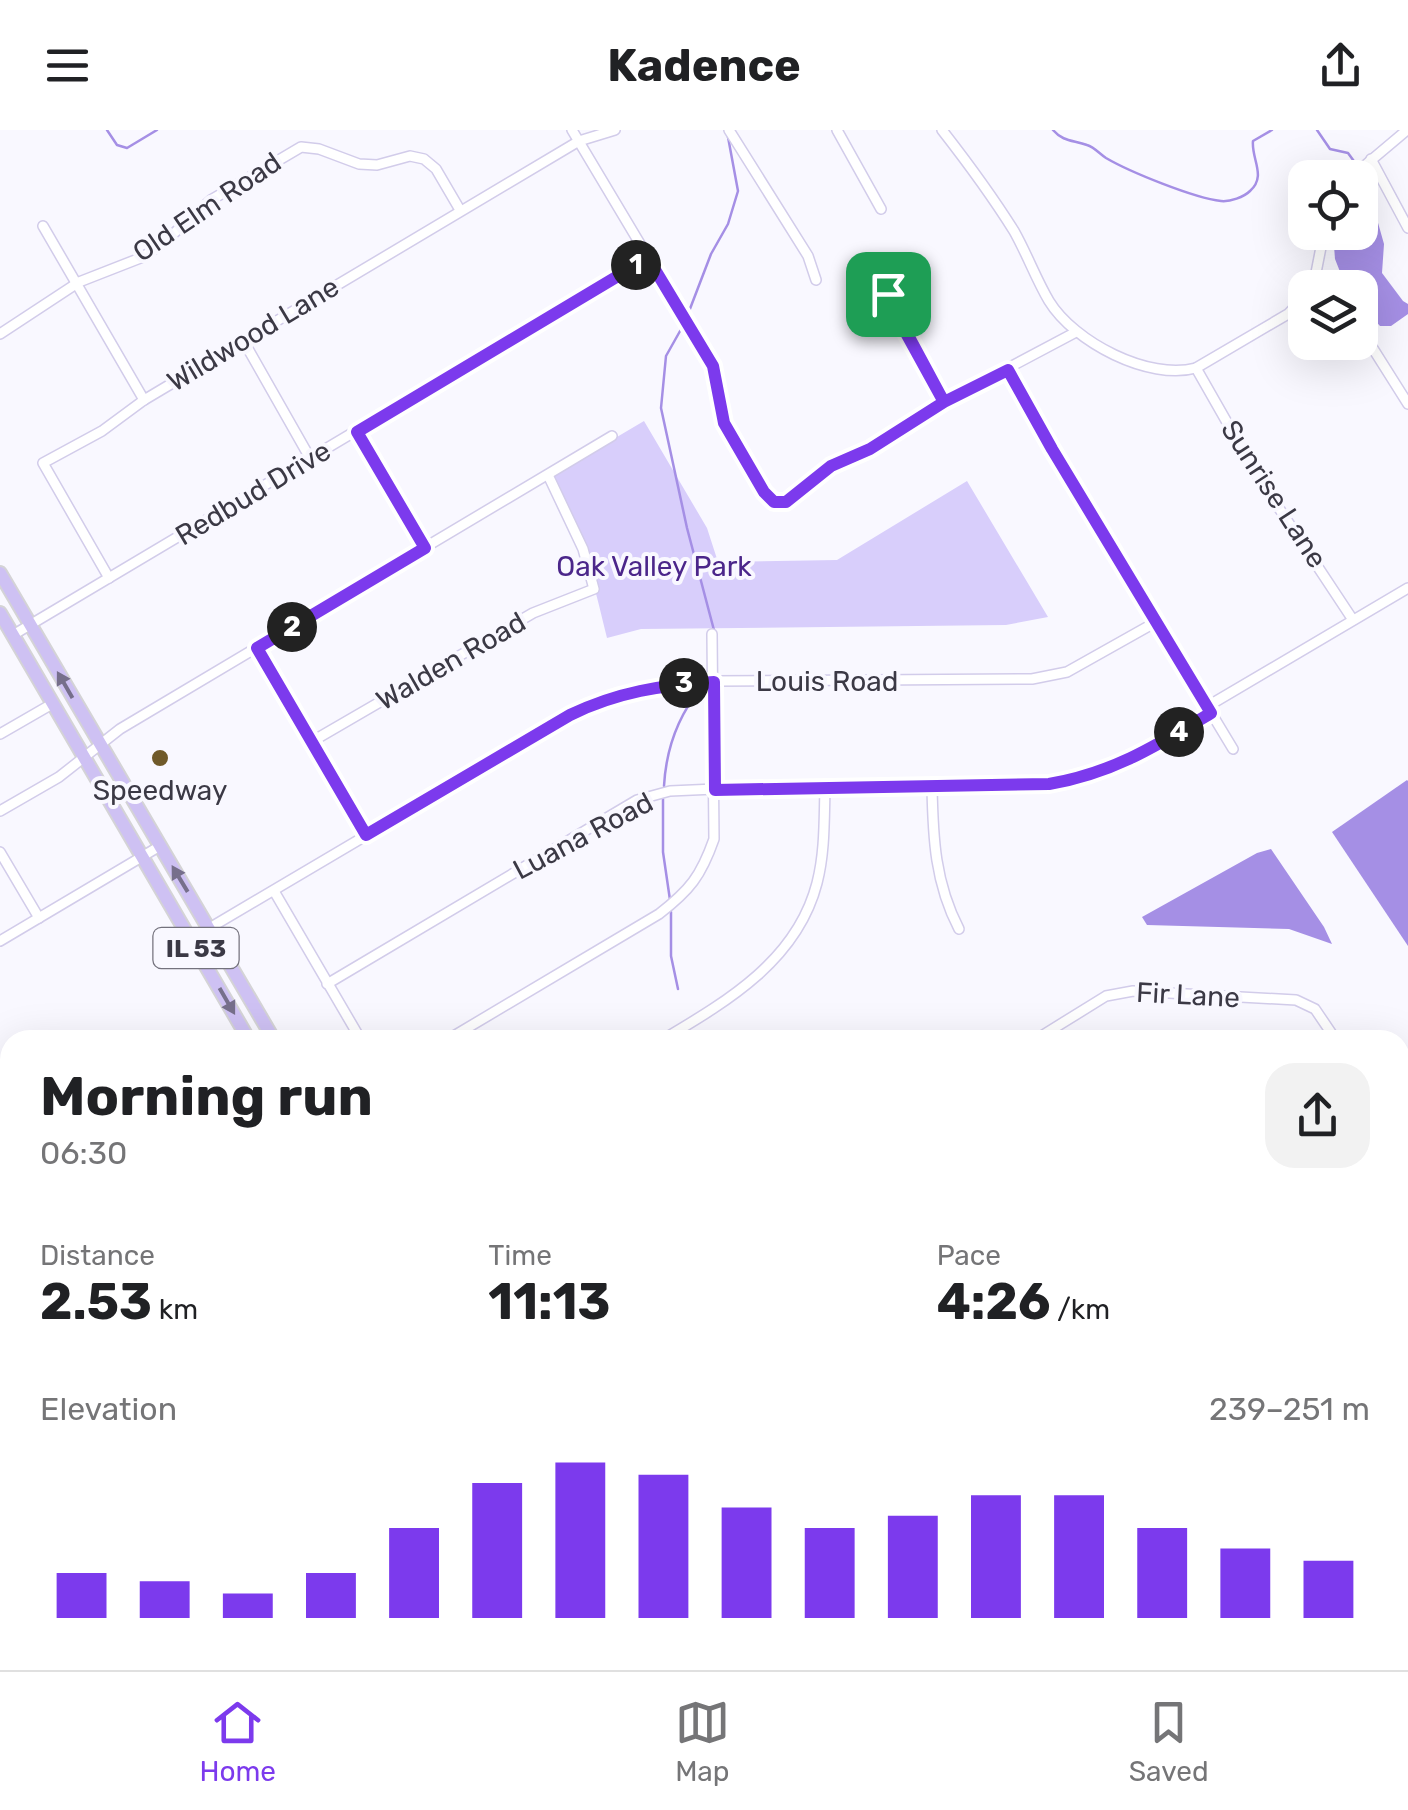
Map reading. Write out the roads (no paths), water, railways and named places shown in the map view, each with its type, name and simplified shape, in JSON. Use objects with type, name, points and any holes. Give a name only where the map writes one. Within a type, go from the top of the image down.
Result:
[{"type":"main road","name":"IL 53","points":[[0,574],[268,1030]]},
{"type":"main road","name":"IL 53","points":[[0,613],[244,1030]]},
{"type":"street","points":[[572,130],[713,366],[724,423],[764,492],[774,502],[786,502],[831,466],[870,449],[944,402],[1076,332]]},
{"type":"street","name":"Wildwood Lane","points":[[110,578],[43,464],[102,432],[144,400],[460,210],[579,141],[615,130]]},
{"type":"street","points":[[729,130],[808,256],[816,280]]},
{"type":"street","points":[[836,130],[881,208]]},
{"type":"street","points":[[942,130],[1014,232],[1050,302],[1076,332],[1131,363],[1182,372],[1196,368],[1288,314]]},
{"type":"street","points":[[1408,130],[1371,159],[1408,228]]},
{"type":"street","name":"Old Elm Road","points":[[0,334],[78,282],[163,244],[211,200],[301,146],[360,164],[410,156],[424,159],[436,169],[460,210]]},
{"type":"street","points":[[43,226],[144,400]]},
{"type":"street","name":"Redbud Drive","points":[[13,635],[648,258]]},
{"type":"street","points":[[900,322],[944,402]]},
{"type":"street","points":[[242,340],[310,458]]},
{"type":"street","points":[[1378,356],[1408,404]]},
{"type":"street","name":"Sunrise Lane","points":[[1196,368],[1257,474],[1353,620]]},
{"type":"street","points":[[1008,370],[1233,749]]},
{"type":"street","points":[[357,432],[425,548]]},
{"type":"street","points":[[0,811],[59,777],[120,730],[612,436]]},
{"type":"street","name":"Walden Road","points":[[311,742],[533,614],[594,589],[578,536],[548,475]]},
{"type":"street","name":"Luana Road","points":[[327,984],[638,800],[670,791],[1049,784],[1085,778],[1142,754],[1408,588]]},
{"type":"street","name":"Louis Road","points":[[190,939],[600,700],[668,684],[1032,679],[1068,672],[1156,622]]},
{"type":"street","points":[[464,1030],[659,914],[688,891],[704,867],[714,839],[712,634]]},
{"type":"street","points":[[257,648],[366,835]]},
{"type":"street","points":[[0,734],[52,704]]},
{"type":"street","points":[[932,787],[934,858],[948,907],[959,929]]},
{"type":"street","points":[[678,1030],[754,982],[804,916],[817,885],[824,850],[825,789]]},
{"type":"street","points":[[0,941],[160,846]]},
{"type":"street","points":[[0,852],[39,918]]},
{"type":"street","points":[[274,891],[354,1030]]},
{"type":"street","name":"Fir Lane","points":[[1049,1030],[1106,996],[1133,991],[1296,1000],[1315,1009],[1329,1030]]},
{"type":"waterway","points":[[107,130],[117,145],[127,148],[157,130]]},
{"type":"waterway","points":[[1053,130],[1146,177],[1225,201],[1244,195],[1255,185],[1258,173],[1253,141],[1272,130]]},
{"type":"waterway","points":[[1317,130],[1330,149],[1348,153],[1353,160]]},
{"type":"waterway","points":[[688,314],[711,254],[728,224],[738,191],[728,137]]},
{"type":"waterway","points":[[684,324],[666,356],[661,408],[715,634]]},
{"type":"waterway","points":[[664,786],[675,734],[701,688]]},
{"type":"waterway","points":[[663,799],[663,852],[670,900]]},
{"type":"waterway","points":[[671,912],[671,956],[678,989]]},
{"type":"place","name":"Speedway","points":[[160,758]]},
{"type":"park label","name":"Oak Valley Park","points":[[654,566]]}]
